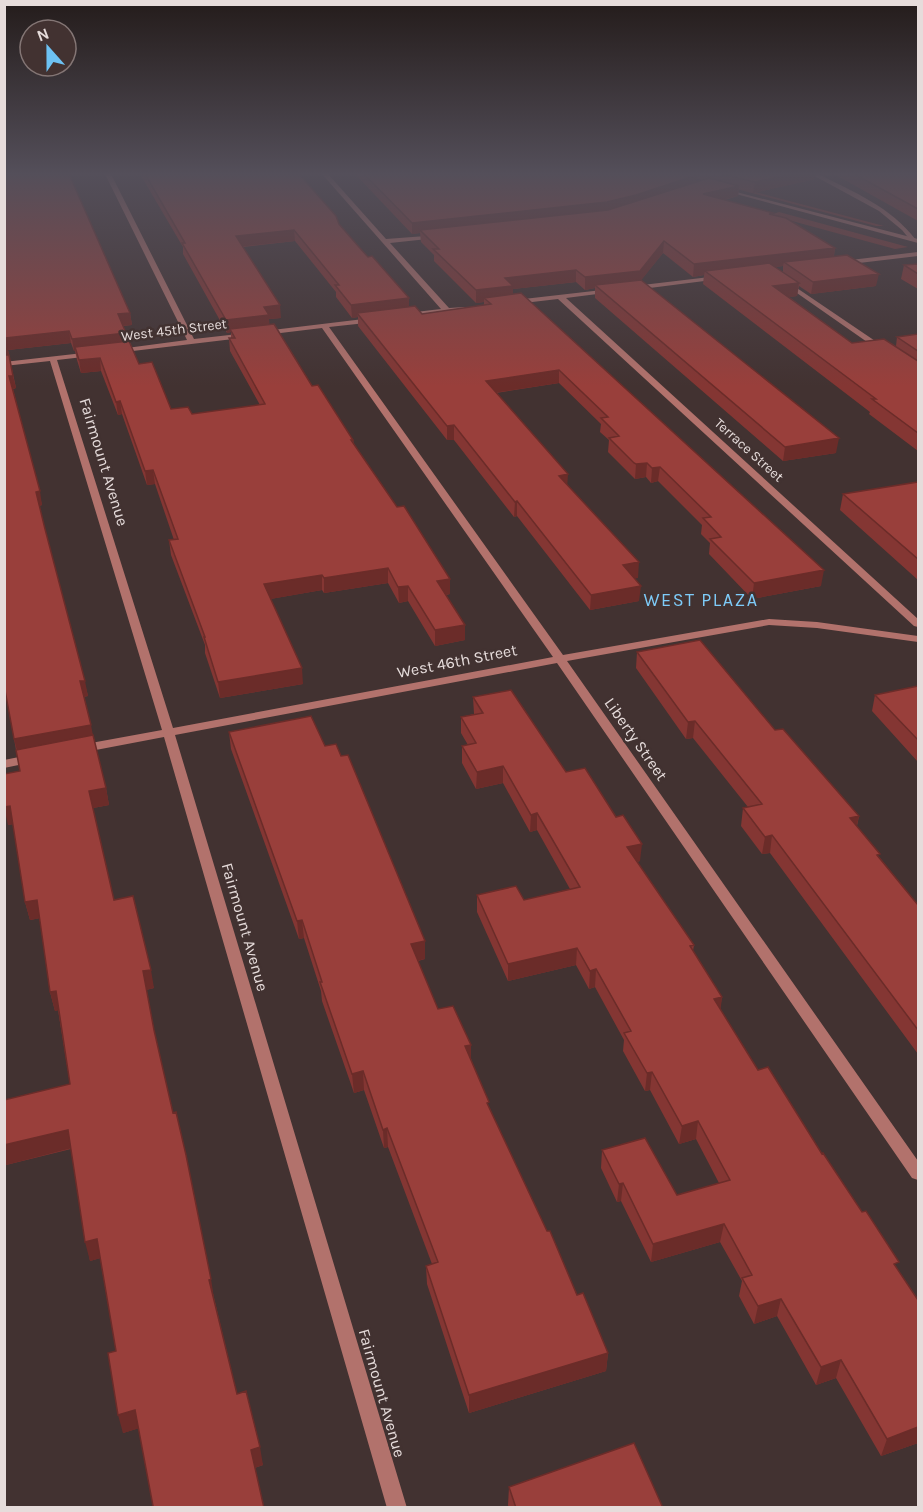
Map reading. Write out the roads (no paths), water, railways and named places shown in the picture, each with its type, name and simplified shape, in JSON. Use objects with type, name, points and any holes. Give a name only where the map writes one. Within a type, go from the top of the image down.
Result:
[{"type":"street","points":[[143,245],[192,342]]},
{"type":"street","points":[[389,245],[447,310]]},
{"type":"street","points":[[830,265],[918,254]]},
{"type":"street","points":[[630,289],[724,277]]},
{"type":"street","points":[[778,277],[893,356]]},
{"type":"street","points":[[504,304],[619,290]]},
{"type":"street","name":"Terrace Street","points":[[560,297],[918,624]]},
{"type":"street","points":[[402,316],[470,308]]},
{"type":"street","name":"West 45th Street","points":[[111,352],[380,319]]},
{"type":"street","name":"Liberty Street","points":[[324,326],[560,659],[918,1173]]},
{"type":"street","name":"West 45th Street","points":[[4,364],[99,353]]},
{"type":"street","name":"Fairmount Avenue","points":[[52,359],[169,733],[397,1508]]},
{"type":"street","name":"West 46th Street","points":[[73,751],[769,622],[817,625],[918,639]]},
{"type":"street","points":[[4,764],[50,755]]},
{"type":"district","name":"WEST PLAZA","points":[[701,600]]}]
